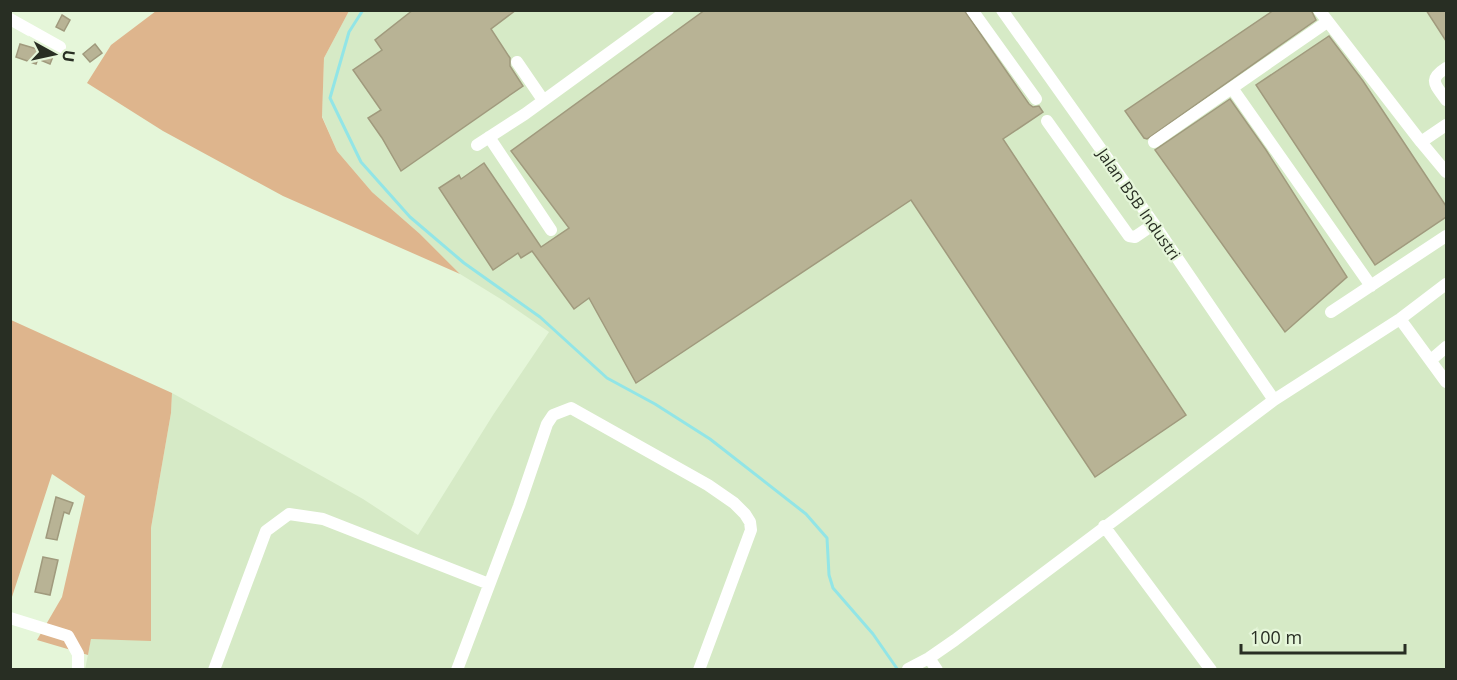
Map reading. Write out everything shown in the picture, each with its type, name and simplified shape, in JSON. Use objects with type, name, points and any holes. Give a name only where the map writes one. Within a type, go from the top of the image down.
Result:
[{"type":"street","points":[[477,145],[668,10]]},
{"type":"street","points":[[972,10],[1036,99]]},
{"type":"street","name":"Jalan BSB Industri","points":[[1002,10],[1154,224],[1274,400]]},
{"type":"street","points":[[1319,10],[1446,172]]},
{"type":"street","points":[[10,19],[60,47]]},
{"type":"street","points":[[1154,142],[1327,22]]},
{"type":"street","points":[[517,62],[543,100]]},
{"type":"street","points":[[1446,68],[1437,74],[1435,85],[1446,99]]},
{"type":"street","points":[[1232,88],[1371,286]]},
{"type":"street","points":[[1047,121],[1126,232],[1135,237],[1154,224]]},
{"type":"street","points":[[1421,142],[1446,125]]},
{"type":"street","points":[[489,137],[551,230]]},
{"type":"street","points":[[1331,312],[1446,236]]},
{"type":"street","points":[[908,669],[929,658],[1274,400],[1400,319],[1446,284]]},
{"type":"street","points":[[1400,319],[1446,382]]},
{"type":"street","points":[[1431,360],[1446,347]]},
{"type":"street","points":[[458,669],[547,424],[554,415],[572,408],[708,485],[734,503],[750,522],[751,530],[699,669]]},
{"type":"street","points":[[214,669],[266,531],[289,514],[323,519],[489,584]]},
{"type":"street","points":[[1104,526],[1211,669]]},
{"type":"street","points":[[10,618],[68,636],[78,654],[79,668]]},
{"type":"street","points":[[929,658],[937,669]]},
{"type":"shaded area","points":[[156,11],[349,11],[324,58],[322,117],[337,151],[372,192],[420,234],[460,274],[283,196],[163,131],[87,83],[111,45]]},
{"type":"shaded area","points":[[349,11],[1446,11],[1446,669],[85,670],[91,639],[151,640],[151,528],[171,413],[172,393],[363,499],[418,535],[493,415],[549,332],[460,274],[420,234],[372,192],[337,151],[322,116],[324,58]]},
{"type":"shaded area","points":[[11,320],[172,393],[171,413],[151,528],[151,641],[91,639],[88,655],[37,640],[62,597],[85,496],[52,474],[11,600]]},
{"type":"building","points":[[413,10],[516,10],[491,29],[510,58],[510,66],[523,86],[401,171],[368,118],[381,110],[353,70],[382,50],[375,40]]},
{"type":"building","points":[[705,10],[964,10],[1029,104],[1033,107],[1039,106],[1043,112],[1003,139],[1186,415],[1095,477],[911,200],[636,383],[589,298],[574,309],[532,251],[521,258],[518,253],[493,270],[439,188],[459,175],[461,179],[484,163],[541,247],[569,228],[511,151]]},
{"type":"building","points":[[1274,10],[1311,10],[1316,20],[1147,139],[1144,138],[1125,111]]},
{"type":"building","points":[[1426,10],[1446,10],[1446,41]]},
{"type":"building","points":[[62,15],[70,20],[64,31],[56,27]]},
{"type":"building","points":[[1329,36],[1363,81],[1446,206],[1446,217],[1375,265],[1256,85]]},
{"type":"building","points":[[20,44],[54,54],[50,64],[38,59],[36,64],[16,57]]},
{"type":"building","points":[[95,44],[102,53],[90,62],[83,54]]},
{"type":"building","points":[[1230,99],[1266,150],[1347,277],[1285,332],[1155,150]]},
{"type":"building","points":[[56,497],[73,503],[69,514],[64,512],[57,540],[46,538]]},
{"type":"building","points":[[43,557],[58,560],[50,595],[35,592]]},
{"type":"waterway","points":[[363,10],[349,32],[330,98],[361,162],[410,217],[464,263],[540,317],[607,378],[655,404],[710,439],[806,514],[827,538],[829,575],[833,588],[873,634],[898,670]]}]
